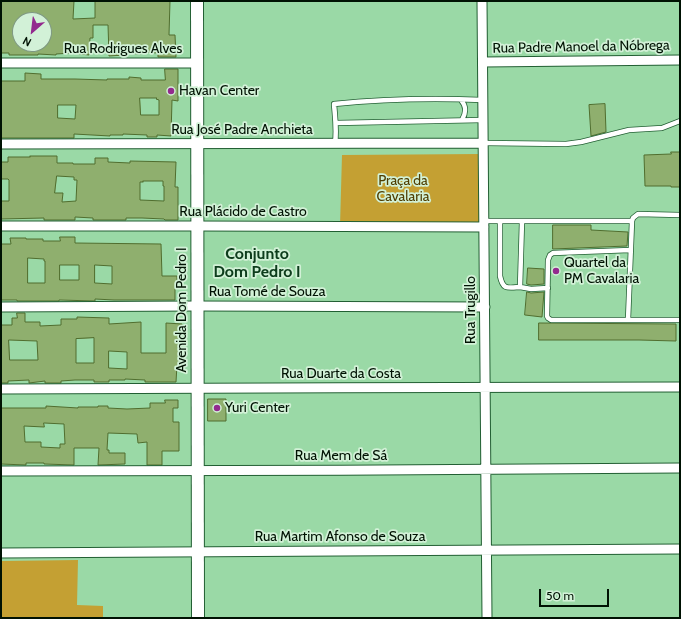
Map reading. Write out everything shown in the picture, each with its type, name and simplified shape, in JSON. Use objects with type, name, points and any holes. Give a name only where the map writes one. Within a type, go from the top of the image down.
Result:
[{"type":"street","name":"Avenida Dom Pedro I","points":[[197,1],[198,618]]},
{"type":"street","name":"Rua Trugillo","points":[[482,1],[488,618]]},
{"type":"street","name":"Rua Padre Manoel da Nóbrega","points":[[483,62],[680,60]]},
{"type":"street","name":"Rua Rodrigues Alves","points":[[1,63],[197,63]]},
{"type":"street","name":"Rua José Padre Anchieta","points":[[1,144],[483,143]]},
{"type":"street","name":"Rua Plácido de Castro","points":[[1,226],[484,224]]},
{"type":"street","name":"Rua Tomé de Souza","points":[[1,307],[485,307]]},
{"type":"street","name":"Rua Duarte da Costa","points":[[1,389],[198,387],[680,387]]},
{"type":"street","name":"Rua Mem de Sá","points":[[1,471],[680,468]]},
{"type":"street","name":"Rua Martim Afonso de Souza","points":[[1,553],[680,549]]},
{"type":"lane","points":[[335,144],[336,123],[334,104],[371,101],[450,99],[483,100]]},
{"type":"lane","points":[[461,100],[465,107],[462,120]]},
{"type":"lane","points":[[336,123],[483,120]]},
{"type":"lane","points":[[483,143],[566,144],[581,142],[629,130],[662,128],[680,121]]},
{"type":"lane","points":[[628,320],[630,250],[633,218],[638,214],[680,215]]},
{"type":"lane","points":[[484,224],[500,221],[632,221]]},
{"type":"lane","points":[[500,221],[500,276],[502,284],[505,287],[511,288],[548,288]]},
{"type":"lane","points":[[520,287],[522,221]]},
{"type":"lane","points":[[630,250],[553,253],[548,260],[548,318],[551,320],[680,320]]},
{"type":"green space","name":"Praça da Cavalaria","points":[[480,154],[481,222],[340,226],[342,155]]},
{"type":"green space","points":[[78,560],[77,605],[103,606],[103,618],[1,618],[1,561]]},
{"type":"building","points":[[1,1],[74,1],[73,19],[95,18],[95,1],[170,1],[169,35],[175,35],[176,57],[158,57],[158,53],[141,52],[141,54],[124,53],[125,55],[109,56],[108,25],[93,25],[93,38],[90,38],[89,55],[72,53],[56,55],[9,55],[9,53],[1,53]]},
{"type":"building","points":[[165,69],[178,69],[178,101],[172,100],[171,136],[157,135],[157,137],[147,137],[147,135],[123,134],[110,136],[74,134],[74,138],[1,138],[1,81],[25,81],[25,73],[41,74],[41,79],[107,80],[129,79],[129,77],[141,78],[141,80],[165,80]],"holes":[[[140,98],[157,98],[156,99],[159,100],[159,115],[141,115]],[[58,105],[76,105],[75,119],[58,118]]]},
{"type":"building","points":[[605,104],[606,132],[591,136],[589,105]]},
{"type":"building","points":[[671,152],[680,152],[680,187],[645,186],[644,155],[671,154]]},
{"type":"building","points":[[57,156],[57,163],[73,164],[95,164],[95,158],[108,158],[108,162],[176,162],[175,187],[178,187],[178,220],[126,218],[126,220],[93,220],[93,218],[75,217],[75,220],[44,220],[44,218],[1,219],[1,201],[9,201],[9,180],[1,179],[1,162],[8,162],[8,157]],"holes":[[[57,176],[74,177],[74,180],[77,180],[76,201],[62,202],[63,193],[55,193]],[[163,181],[164,201],[140,200],[140,182]]]},
{"type":"building","points":[[553,225],[591,225],[591,230],[628,232],[627,246],[553,249]]},
{"type":"building","points":[[60,237],[75,237],[75,243],[161,244],[162,276],[177,276],[177,284],[175,284],[175,300],[1,300],[1,244],[11,244],[10,238],[60,241]],"holes":[[[28,258],[44,259],[45,283],[28,283]],[[60,265],[79,265],[79,280],[60,280]],[[95,265],[112,266],[112,284],[95,283]]]},
{"type":"building","points":[[528,268],[544,269],[544,284],[527,284]]},
{"type":"building","points":[[527,292],[544,292],[542,317],[525,315]]},
{"type":"building","points":[[17,313],[25,313],[25,322],[40,322],[40,326],[61,325],[61,319],[77,319],[77,317],[109,318],[109,324],[141,322],[141,353],[166,353],[166,323],[182,324],[180,365],[177,365],[176,382],[145,382],[145,380],[125,379],[109,380],[109,382],[75,380],[61,381],[61,383],[45,383],[45,381],[29,383],[29,380],[8,381],[8,383],[1,383],[1,325],[12,325],[12,318],[17,318]],"holes":[[[94,338],[94,363],[76,363],[76,339]],[[9,340],[37,341],[38,360],[10,360]],[[109,351],[127,352],[127,369],[109,368]]]},
{"type":"building","points":[[539,323],[676,324],[676,341],[539,340]]},
{"type":"building","name":"Yuri Center","points":[[208,399],[226,399],[226,421],[208,421]]},
{"type":"building","points":[[165,400],[178,400],[178,408],[173,408],[173,422],[179,422],[179,451],[162,451],[162,465],[147,465],[147,442],[138,443],[137,434],[108,433],[107,450],[109,450],[109,453],[125,453],[125,464],[98,465],[99,448],[74,448],[74,465],[44,463],[26,463],[26,465],[1,464],[1,408],[46,408],[46,406],[78,408],[108,406],[108,408],[127,409],[150,408],[150,403],[165,403]],"holes":[[[44,423],[64,424],[65,444],[60,444],[60,448],[41,447],[41,442],[25,442],[24,426],[44,427]]]},
{"type":"place","name":"Havan Center","points":[[171,91]]},
{"type":"place","name":"Quartel da PM Cavalaria","points":[[556,271]]},
{"type":"place","name":"Yuri Center","points":[[217,408]]},
{"type":"district","name":"Conjunto Dom Pedro I","points":[[257,263]]}]
